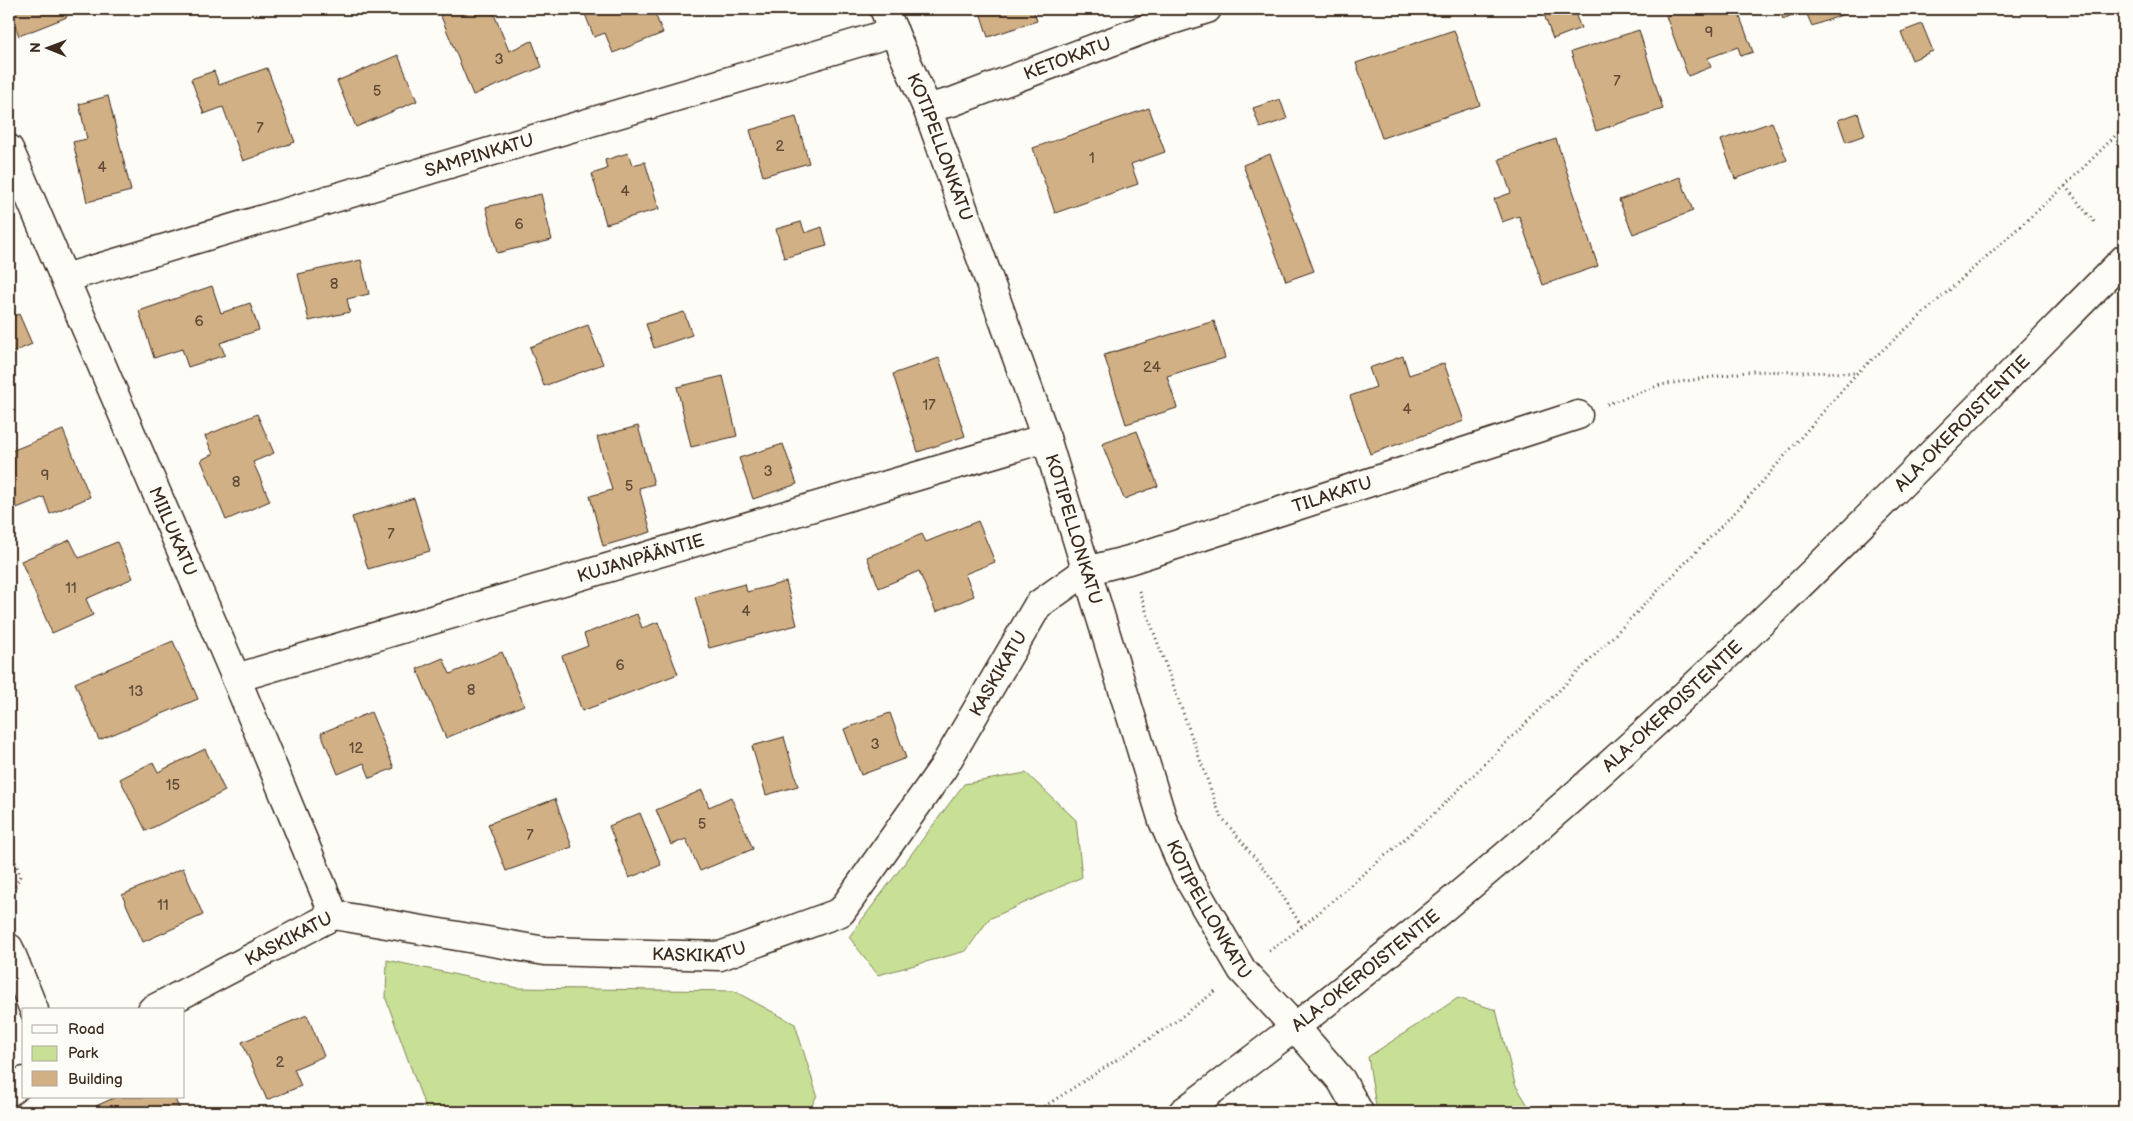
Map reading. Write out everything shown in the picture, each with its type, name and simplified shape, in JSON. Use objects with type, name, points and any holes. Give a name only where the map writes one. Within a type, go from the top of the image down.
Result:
[{"type":"street","name":"KETOKATU","points":[[927,108],[952,102],[1150,18],[1207,9]]},
{"type":"street","name":"KOTIPELLONKATU","points":[[889,20],[927,108],[1046,438],[1163,821],[1187,876],[1242,970],[1342,1080],[1359,1112]]},
{"type":"street","name":"SAMPINKATU","points":[[65,278],[889,20]]},
{"type":"street","name":"MIILUKATU","points":[[9,149],[236,678],[334,915]]},
{"type":"street","name":"ALA-OKEROISTENTIE","points":[[1183,1112],[1296,1028],[1483,876],[1655,722],[1813,571],[2124,259]]},
{"type":"street","name":"TILAKATU","points":[[1086,571],[1129,560],[1578,414]]},
{"type":"street","name":"KUJANPÄÄNTIE","points":[[236,678],[1046,438]]},
{"type":"street","name":"KASKIKATU","points":[[156,1008],[334,915],[545,951],[720,956],[841,912],[943,768],[1038,605],[1086,571]]},
{"type":"street","points":[[9,948],[33,1008]]},
{"type":"street","points":[[9,1092],[22,1082]]},
{"type":"path","points":[[1036,1112],[1172,1024],[1302,927],[1437,811],[1740,508],[1857,373],[2065,186],[2124,127]]},
{"type":"path","points":[[2065,186],[2096,224]]},
{"type":"path","points":[[1578,414],[1660,385],[1724,375],[1752,371],[1857,373]]},
{"type":"path","points":[[9,842],[20,876],[9,900]]},
{"type":"green space","points":[[1026,773],[1076,820],[1082,877],[989,919],[966,951],[878,975],[849,937],[964,784]]},
{"type":"green space","points":[[387,960],[518,988],[734,991],[795,1024],[817,1095],[809,1112],[427,1112],[386,999]]},
{"type":"green space","points":[[1458,998],[1496,1010],[1515,1084],[1532,1112],[1377,1112],[1368,1057]]},
{"type":"building","points":[[9,9],[63,9],[67,17],[19,36]]},
{"type":"building","points":[[438,9],[492,9],[509,51],[532,41],[542,67],[473,95]]},
{"type":"building","points":[[583,9],[653,9],[663,33],[613,53],[605,33],[594,37]]},
{"type":"building","points":[[979,9],[1033,9],[1037,21],[988,37]]},
{"type":"building","points":[[1542,9],[1573,9],[1581,28],[1553,39]]},
{"type":"building","points":[[1686,9],[1737,9],[1753,52],[1741,56],[1738,47],[1708,58],[1711,67],[1688,76],[1666,16]]},
{"type":"building","points":[[1779,9],[1848,9],[1850,12],[1812,26],[1805,10],[1783,19]]},
{"type":"building","points":[[1922,24],[1933,51],[1912,60],[1901,32]]},
{"type":"building","points":[[1454,30],[1480,105],[1382,138],[1356,63]]},
{"type":"building","points":[[1639,30],[1663,109],[1596,131],[1571,52]]},
{"type":"building","points":[[398,55],[417,101],[356,127],[337,81]]},
{"type":"building","points":[[267,68],[295,142],[243,161],[223,107],[204,114],[191,79],[214,71],[219,85]]},
{"type":"building","points":[[108,96],[131,191],[87,202],[73,142],[87,139],[79,104]]},
{"type":"building","points":[[1280,99],[1287,119],[1260,128],[1253,108]]},
{"type":"building","points":[[1149,108],[1165,152],[1131,164],[1138,184],[1055,213],[1033,148]]},
{"type":"building","points":[[1858,113],[1865,135],[1846,142],[1838,120]]},
{"type":"building","points":[[796,117],[809,163],[763,176],[750,130]]},
{"type":"building","points":[[1772,122],[1787,160],[1735,179],[1721,140]]},
{"type":"building","points":[[1556,139],[1598,266],[1543,285],[1519,216],[1502,222],[1494,199],[1511,193],[1499,159]]},
{"type":"building","points":[[628,153],[632,165],[645,162],[659,209],[606,224],[592,174],[607,169],[605,160]]},
{"type":"building","points":[[1270,154],[1314,271],[1286,281],[1243,165]]},
{"type":"building","points":[[1680,177],[1693,211],[1633,234],[1619,200]]},
{"type":"building","points":[[541,194],[552,240],[497,253],[486,207]]},
{"type":"building","points":[[801,222],[805,233],[822,227],[827,246],[784,258],[776,229]]},
{"type":"building","points":[[361,260],[369,294],[347,299],[350,312],[309,321],[298,274]]},
{"type":"building","points":[[212,286],[221,313],[250,303],[259,330],[220,343],[225,355],[188,367],[182,349],[154,358],[139,311]]},
{"type":"building","points":[[684,312],[692,335],[654,348],[646,324]]},
{"type":"building","points":[[19,314],[32,344],[9,354],[9,318]]},
{"type":"building","points":[[1214,321],[1225,358],[1167,376],[1177,408],[1126,424],[1104,355]]},
{"type":"building","points":[[588,325],[603,364],[544,386],[530,347]]},
{"type":"building","points":[[1403,356],[1409,375],[1444,363],[1464,421],[1370,454],[1350,396],[1376,387],[1369,368]]},
{"type":"building","points":[[939,358],[965,436],[918,452],[893,374]]},
{"type":"building","points":[[723,376],[737,436],[691,447],[677,387]]},
{"type":"building","points":[[257,414],[274,453],[253,462],[270,501],[226,520],[201,460],[213,454],[205,436]]},
{"type":"building","points":[[638,426],[654,484],[639,488],[651,532],[603,546],[590,496],[612,490],[597,437]]},
{"type":"building","points":[[63,430],[90,497],[50,514],[44,497],[9,511],[9,452]]},
{"type":"building","points":[[1137,431],[1158,486],[1124,499],[1102,444]]},
{"type":"building","points":[[783,444],[797,484],[753,499],[739,458]]},
{"type":"building","points":[[414,498],[430,551],[368,569],[352,517]]},
{"type":"building","points":[[978,521],[995,562],[965,574],[974,596],[936,612],[919,571],[879,588],[867,557],[922,534],[926,542]]},
{"type":"building","points":[[70,540],[79,558],[117,542],[133,578],[86,599],[93,615],[52,633],[21,561]]},
{"type":"building","points":[[786,582],[797,625],[709,648],[695,597],[745,584],[747,592]]},
{"type":"building","points":[[637,614],[642,628],[658,622],[678,674],[582,711],[562,656],[588,646],[584,634]]},
{"type":"building","points":[[173,641],[198,699],[99,740],[75,683]]},
{"type":"building","points":[[502,652],[524,705],[446,738],[417,669],[443,658],[450,674]]},
{"type":"building","points":[[371,712],[394,768],[370,778],[364,763],[338,774],[321,733]]},
{"type":"building","points":[[890,713],[906,758],[861,775],[844,729]]},
{"type":"building","points":[[784,737],[798,786],[766,795],[752,746]]},
{"type":"building","points":[[205,749],[225,791],[146,831],[120,779],[153,762],[158,772]]},
{"type":"building","points":[[702,790],[709,807],[731,797],[753,849],[700,871],[686,839],[671,845],[656,810]]},
{"type":"building","points":[[555,799],[572,847],[506,871],[488,824]]},
{"type":"building","points":[[640,813],[661,865],[629,878],[609,826]]},
{"type":"building","points":[[183,868],[203,915],[143,942],[122,895]]},
{"type":"building","points":[[307,1015],[324,1056],[294,1069],[301,1086],[267,1100],[242,1042]]},
{"type":"building","points":[[114,1098],[174,1098],[181,1112],[99,1112],[96,1106]]}]
